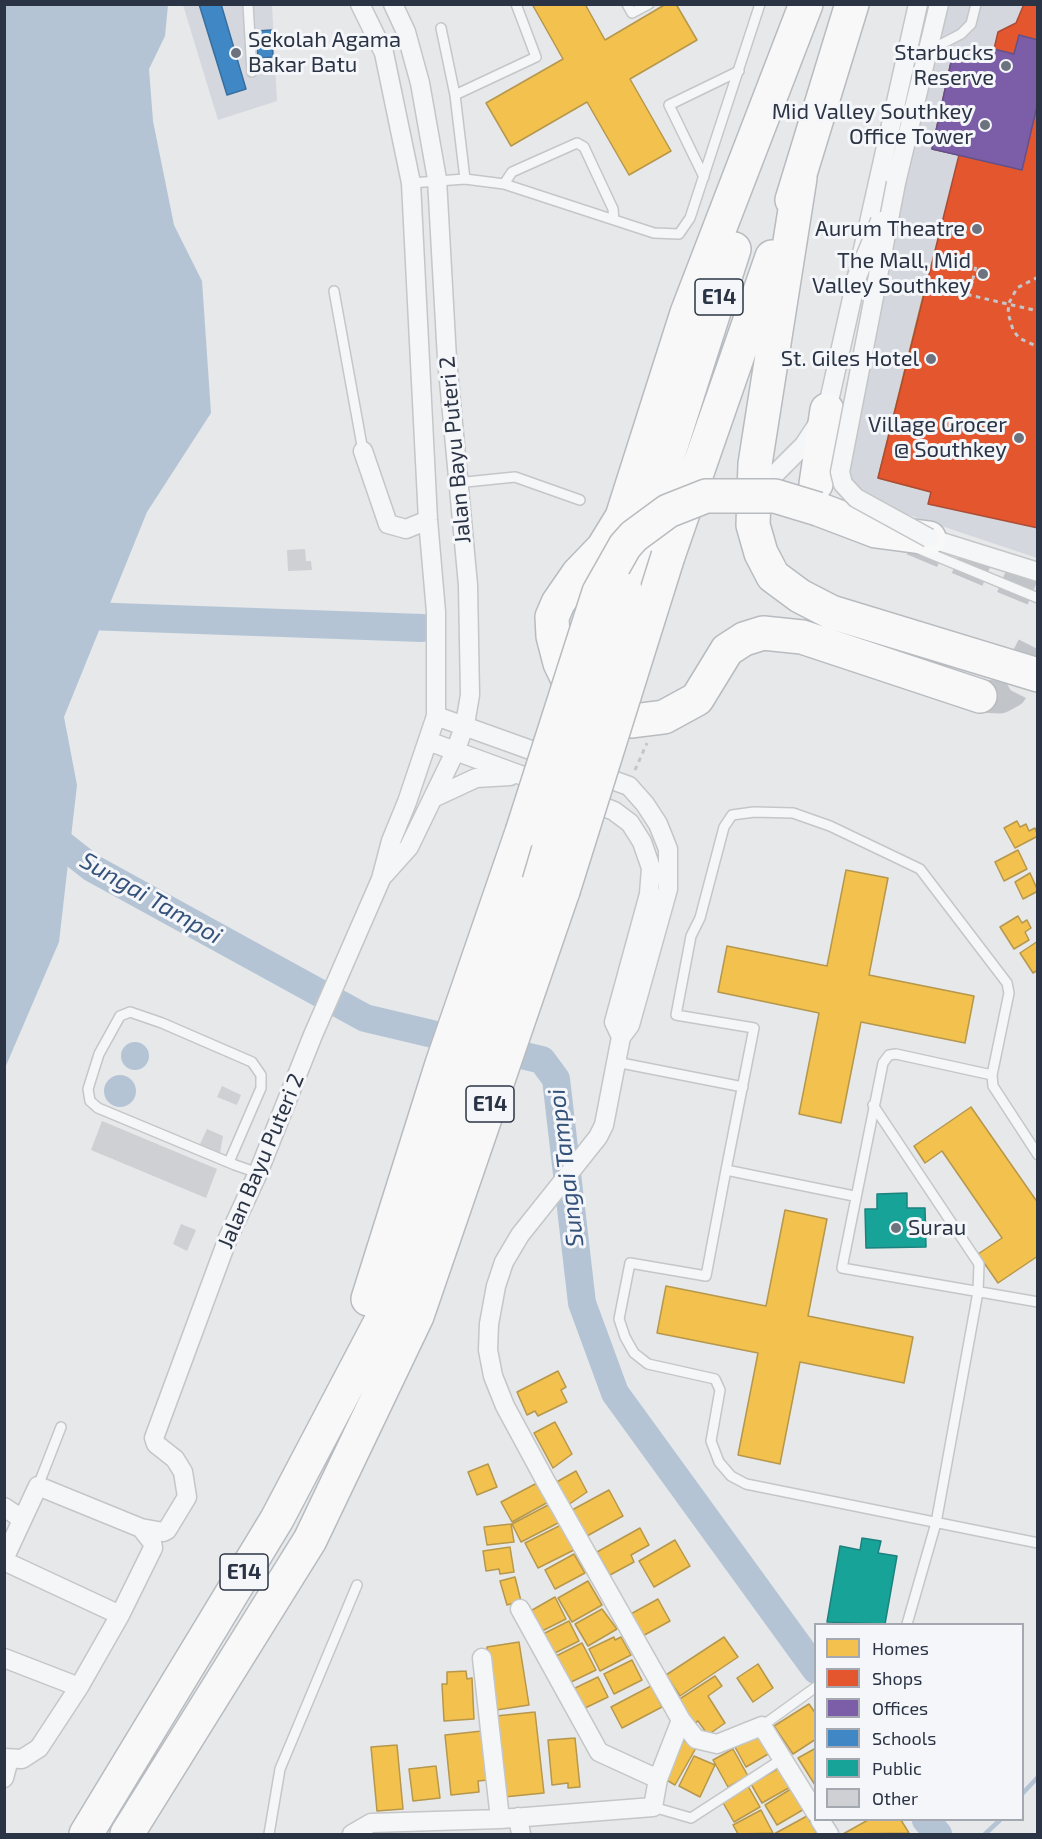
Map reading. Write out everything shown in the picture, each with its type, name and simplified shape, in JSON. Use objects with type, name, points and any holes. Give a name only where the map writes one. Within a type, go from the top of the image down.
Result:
[{"type":"highway","points":[[806,4],[687,314],[622,517],[603,548],[578,574],[558,603],[552,617],[553,636],[560,663],[574,692],[600,713],[632,721],[663,717],[697,699],[727,650],[744,639],[763,633],[802,637],[980,696]]},
{"type":"highway","name":"E14","points":[[127,1834],[310,1540],[539,882],[625,590],[813,4]]},
{"type":"highway","name":"E14","points":[[86,1834],[277,1519],[393,1304],[563,891],[668,556],[800,178],[852,4]]},
{"type":"highway","points":[[800,178],[755,464],[753,525],[761,553],[773,576],[800,596],[831,612],[1038,675]]},
{"type":"highway","points":[[817,496],[827,410]]},
{"type":"highway","points":[[393,1304],[442,1064],[522,832],[599,592],[625,546],[648,524],[668,511],[706,496],[817,496],[876,531],[929,538]]},
{"type":"street","name":"Jalan Bayu Puteri 2","points":[[141,1528],[165,1532],[187,1497],[183,1473],[175,1459],[158,1447],[154,1440],[158,1426],[228,1238],[258,1173],[313,1035],[381,879],[391,841],[436,716],[436,612],[428,520],[411,183],[384,53],[360,4]]},
{"type":"street","name":"Jalan Bayu Puteri 2","points":[[381,879],[409,847],[433,798],[455,752],[465,724],[470,695],[468,585],[456,483],[437,180],[420,84],[406,32],[393,4]]},
{"type":"street","points":[[754,490],[775,474],[804,445],[827,410],[918,4]]},
{"type":"street","points":[[939,4],[925,52],[896,183],[840,472],[843,484],[856,498],[929,538],[1038,572]]},
{"type":"street","points":[[856,279],[896,183]]},
{"type":"street","points":[[363,451],[388,524],[406,529],[428,520]]},
{"type":"street","points":[[436,716],[465,724],[628,786],[658,825],[668,849],[668,889],[630,1025],[621,1037],[604,1125],[598,1137],[540,1209],[504,1262],[496,1286],[489,1324],[488,1350],[493,1376],[505,1406],[681,1720],[696,1738],[717,1744],[762,1726],[814,1810]]},
{"type":"street","points":[[428,741],[614,811],[630,823],[642,842],[651,868],[649,894],[614,1022],[621,1037]]},
{"type":"street","points":[[433,798],[476,778],[496,775],[525,776]]},
{"type":"street","points":[[4,1778],[7,1758],[29,1757],[39,1748],[79,1687],[120,1615],[153,1548],[152,1542],[141,1528],[38,1486],[4,1560],[120,1615]]},
{"type":"street","points":[[4,1507],[22,1518]]},
{"type":"street","points":[[520,1609],[599,1752],[658,1779]]},
{"type":"street","points":[[4,1658],[79,1687]]},
{"type":"street","points":[[482,1658],[500,1819]]},
{"type":"street","points":[[352,1834],[371,1823],[500,1819],[520,1826],[652,1807],[658,1779],[681,1720]]},
{"type":"street","points":[[821,1821],[829,1834]]},
{"type":"lane","points":[[248,4],[252,72]]},
{"type":"lane","points":[[455,95],[536,57],[516,4]]},
{"type":"lane","points":[[627,4],[632,13],[649,4]]},
{"type":"lane","points":[[411,183],[465,178],[504,184],[654,233],[679,234],[690,218],[760,4]]},
{"type":"lane","points":[[925,52],[966,29],[971,24],[976,4]]},
{"type":"lane","points":[[441,28],[455,95],[465,178]]},
{"type":"lane","points":[[704,177],[669,105],[739,71]]},
{"type":"lane","points":[[504,184],[512,172],[577,143],[584,147],[613,209],[614,220]]},
{"type":"lane","points":[[334,291],[363,451]]},
{"type":"lane","points":[[456,483],[515,477],[580,500]]},
{"type":"lane","points":[[876,531],[1038,598]]},
{"type":"lane","points":[[1038,1155],[993,1086],[992,1075],[1009,993],[1006,983],[920,869],[830,826],[793,813],[754,812],[732,815],[724,827],[700,918],[691,936],[675,1015],[754,1028],[706,1276],[630,1263],[618,1319],[634,1353],[648,1364],[716,1379],[720,1390],[711,1440],[719,1462],[730,1476],[746,1484],[1038,1544]]},
{"type":"lane","points":[[229,1162],[261,1088],[261,1075],[252,1062],[162,1023],[130,1012],[120,1016],[99,1054],[88,1089],[90,1101],[98,1108],[229,1162],[258,1173]]},
{"type":"lane","points":[[992,1075],[896,1054],[890,1055],[883,1063],[854,1196],[842,1269],[1038,1302]]},
{"type":"lane","points":[[616,1062],[743,1087]]},
{"type":"lane","points":[[873,1105],[979,1264],[978,1292],[936,1523],[908,1623]]},
{"type":"lane","points":[[726,1170],[854,1196]]},
{"type":"lane","points":[[38,1486],[61,1427]]},
{"type":"lane","points":[[269,1834],[280,1768],[357,1586]]},
{"type":"lane","points":[[762,1726],[811,1690]]},
{"type":"lane","points":[[652,1807],[691,1818],[782,1759]]},
{"type":"path","points":[[933,256],[976,266],[969,295],[1038,311]]},
{"type":"path","points":[[1038,277],[1017,288],[1009,303],[1008,313],[1013,330],[1027,343],[1038,347]]},
{"type":"shaded area","name":"Sekolah Agama Bakar Batu","points":[[183,5],[272,5],[277,101],[218,120]]},
{"type":"shaded area","name":"The Mall, Mid Valley Southkey","points":[[946,5],[1037,5],[1037,558],[888,508],[861,494],[846,473],[926,74]]},
{"type":"water","points":[[5,4],[168,5],[165,36],[149,69],[153,121],[174,225],[202,281],[211,413],[147,512],[64,717],[77,785],[59,942],[5,1068]]},
{"type":"water","points":[[135,1042],[145,1046],[149,1056],[145,1066],[135,1070],[125,1066],[121,1056],[125,1046]]},
{"type":"water","points":[[120,1075],[131,1080],[136,1091],[131,1102],[120,1107],[109,1102],[104,1091],[109,1080]]},
{"type":"building: Homes","points":[[532,4],[585,4],[605,40],[666,4],[676,4],[697,40],[630,79],[671,151],[629,175],[587,102],[511,146],[486,103],[563,59]]},
{"type":"building: Homes","points":[[924,292],[977,305],[931,492],[878,478]]},
{"type":"building: Homes","points":[[1017,821],[1020,827],[1026,824],[1029,831],[1035,828],[1038,836],[1015,848],[1004,828]]},
{"type":"building: Homes","points":[[1018,850],[1027,869],[1004,881],[995,862]]},
{"type":"building: Homes","points":[[846,870],[888,878],[869,975],[974,996],[965,1043],[861,1022],[841,1123],[799,1114],[819,1013],[718,992],[727,946],[827,966]]},
{"type":"building: Homes","points":[[1030,873],[1038,891],[1023,899],[1015,882]]},
{"type":"building: Homes","points":[[1018,916],[1022,923],[1027,920],[1031,928],[1025,932],[1029,940],[1014,949],[1000,927]]},
{"type":"building: Homes","points":[[1038,941],[1038,970],[1033,973],[1020,953]]},
{"type":"building: Homes","points":[[971,1107],[1038,1203],[1038,1256],[998,1283],[978,1254],[1002,1238],[942,1151],[925,1163],[914,1146]]},
{"type":"building: Homes","points":[[785,1210],[827,1219],[808,1316],[913,1337],[904,1383],[800,1362],[780,1464],[738,1455],[758,1353],[657,1333],[666,1286],[766,1306]]},
{"type":"building: Homes","points":[[558,1371],[566,1387],[561,1390],[567,1402],[538,1416],[535,1411],[527,1415],[517,1392]]},
{"type":"building: Homes","points":[[555,1422],[572,1454],[553,1468],[534,1433]]},
{"type":"building: Homes","points":[[488,1464],[497,1487],[477,1495],[468,1472]]},
{"type":"building: Homes","points":[[576,1471],[587,1492],[568,1505],[553,1484]]},
{"type":"building: Homes","points":[[539,1482],[550,1501],[512,1522],[501,1502]]},
{"type":"building: Homes","points":[[609,1490],[623,1516],[587,1536],[572,1510]]},
{"type":"building: Homes","points":[[550,1504],[560,1522],[521,1542],[512,1524]]},
{"type":"building: Homes","points":[[511,1524],[514,1542],[487,1545],[484,1527]]},
{"type":"building: Homes","points":[[561,1525],[574,1550],[538,1568],[525,1543]]},
{"type":"building: Homes","points":[[640,1528],[649,1545],[631,1555],[634,1562],[610,1575],[597,1552]]},
{"type":"building: Homes","points":[[675,1540],[690,1566],[654,1587],[639,1561]]},
{"type":"building: Homes","points":[[510,1547],[514,1572],[500,1574],[499,1569],[486,1571],[483,1551]]},
{"type":"building: Homes","points":[[574,1554],[585,1573],[555,1589],[545,1570]]},
{"type":"building: Homes","points":[[515,1577],[521,1601],[507,1605],[500,1581]]},
{"type":"building: Homes","points":[[588,1581],[602,1605],[572,1622],[558,1598]]},
{"type":"building: Homes","points":[[555,1597],[566,1619],[538,1633],[527,1613]]},
{"type":"building: Homes","points":[[658,1599],[670,1621],[639,1638],[627,1616]]},
{"type":"building: Homes","points":[[602,1609],[617,1629],[588,1646],[575,1624]]},
{"type":"building: Homes","points":[[569,1621],[579,1641],[553,1654],[543,1634]]},
{"type":"building: Homes","points":[[614,1637],[615,1640],[621,1637],[631,1655],[600,1671],[589,1649]]},
{"type":"building: Homes","points":[[724,1637],[738,1657],[680,1696],[666,1675]]},
{"type":"building: Homes","points":[[519,1642],[529,1705],[496,1710],[487,1647]]},
{"type":"building: Homes","points":[[582,1643],[596,1670],[567,1684],[554,1657]]},
{"type":"building: Homes","points":[[632,1660],[642,1680],[614,1694],[604,1674]]},
{"type":"building: Homes","points":[[758,1664],[773,1688],[753,1702],[737,1678]]},
{"type":"building: Homes","points":[[466,1671],[467,1679],[472,1678],[474,1719],[444,1721],[442,1684],[447,1684],[447,1672]]},
{"type":"building: Homes","points":[[715,1676],[722,1686],[708,1696],[725,1723],[708,1735],[698,1721],[690,1726],[675,1702]]},
{"type":"building: Homes","points":[[598,1677],[608,1697],[581,1710],[571,1690]]},
{"type":"building: Homes","points":[[651,1686],[662,1707],[622,1728],[611,1707]]},
{"type":"building: Homes","points":[[809,1704],[814,1711],[814,1740],[793,1754],[774,1726]]},
{"type":"building: Homes","points":[[535,1712],[544,1793],[504,1797],[496,1716]]},
{"type":"building: Homes","points":[[482,1731],[488,1780],[478,1781],[479,1792],[451,1795],[445,1735]]},
{"type":"building: Homes","points":[[758,1733],[770,1753],[746,1767],[735,1747]]},
{"type":"building: Homes","points":[[575,1738],[580,1787],[568,1788],[568,1783],[552,1785],[548,1740]]},
{"type":"building: Homes","points":[[680,1738],[696,1748],[675,1785],[658,1775]]},
{"type":"building: Homes","points":[[397,1745],[403,1809],[377,1811],[371,1747]]},
{"type":"building: Homes","points":[[733,1749],[748,1776],[728,1787],[713,1760]]},
{"type":"building: Homes","points":[[814,1749],[814,1783],[798,1758]]},
{"type":"building: Homes","points":[[694,1756],[715,1765],[700,1797],[679,1786]]},
{"type":"building: Homes","points":[[436,1766],[440,1798],[413,1801],[409,1769]]},
{"type":"building: Homes","points":[[781,1767],[792,1786],[762,1803],[751,1784]]},
{"type":"building: Homes","points":[[748,1786],[760,1807],[734,1822],[722,1801]]},
{"type":"building: Homes","points":[[794,1787],[806,1808],[777,1825],[765,1805]]},
{"type":"building: Homes","points":[[761,1810],[773,1833],[738,1834],[733,1825]]},
{"type":"building: Homes","points":[[807,1816],[817,1834],[774,1834]]},
{"type":"building: Homes","points":[[866,1821],[902,1821],[909,1833],[843,1834]]},
{"type":"building: Shops","name":"The Mall, Mid Valley Southkey","points":[[1024,4],[1038,4],[1038,528],[928,504],[931,492],[878,478],[959,155],[932,149],[953,53],[991,62],[998,32],[1016,23]]},
{"type":"building: Offices","name":"Mid Valley Southkey Office Tower","points":[[1019,35],[1038,40],[1038,102],[1022,170],[932,149],[953,53],[991,62],[994,49],[1014,54]]},
{"type":"building: Schools","points":[[199,4],[221,4],[246,89],[227,95]]},
{"type":"building: Schools","points":[[272,30],[273,57],[258,58],[256,31]]},
{"type":"building: Public","name":"Surau","points":[[907,1193],[907,1208],[925,1208],[926,1247],[866,1248],[865,1209],[877,1209],[877,1194]]},
{"type":"building: Public","points":[[862,1538],[881,1541],[878,1553],[897,1556],[885,1623],[827,1622],[840,1546],[860,1550]]},
{"type":"building: Other","points":[[305,549],[306,561],[311,561],[312,570],[288,571],[287,550]]},
{"type":"building: Other","points":[[222,1086],[241,1095],[237,1105],[217,1097]]},
{"type":"building: Other","points":[[102,1121],[217,1169],[206,1198],[91,1150]]},
{"type":"building: Other","points":[[207,1129],[223,1136],[220,1153],[200,1144]]},
{"type":"building: Other","points":[[181,1224],[196,1230],[187,1251],[173,1244]]},
{"type":"waterway","points":[[4,613],[422,628]]},
{"type":"waterway","name":"Sungai Tampoi","points":[[4,799],[92,868],[365,1018],[542,1060],[556,1079],[582,1303],[615,1393],[814,1667]]},
{"type":"waterway","points":[[1024,1792],[1038,1777]]},
{"type":"waterway","name":"Sungai Tampoi","points":[[927,1821],[938,1834]]},
{"type":"waterway","points":[[985,1834],[999,1821]]},
{"type":"tunnel","points":[[913,539],[1038,591]]},
{"type":"tunnel","points":[[980,696],[1000,697],[1011,691],[1038,638]]},
{"type":"place","name":"Sekolah Agama Bakar Batu","points":[[236,53]]},
{"type":"place","name":"Starbucks Reserve","points":[[1006,66]]},
{"type":"place","name":"Mid Valley Southkey Office Tower","points":[[985,125]]},
{"type":"place","name":"Aurum Theatre","points":[[977,229]]},
{"type":"place","name":"The Mall, Mid Valley Southkey","points":[[983,274]]},
{"type":"place","name":"St. Giles Hotel","points":[[931,359]]},
{"type":"place","name":"Village Grocer @ Southkey","points":[[1019,438]]},
{"type":"place","name":"Surau","points":[[896,1228]]}]
